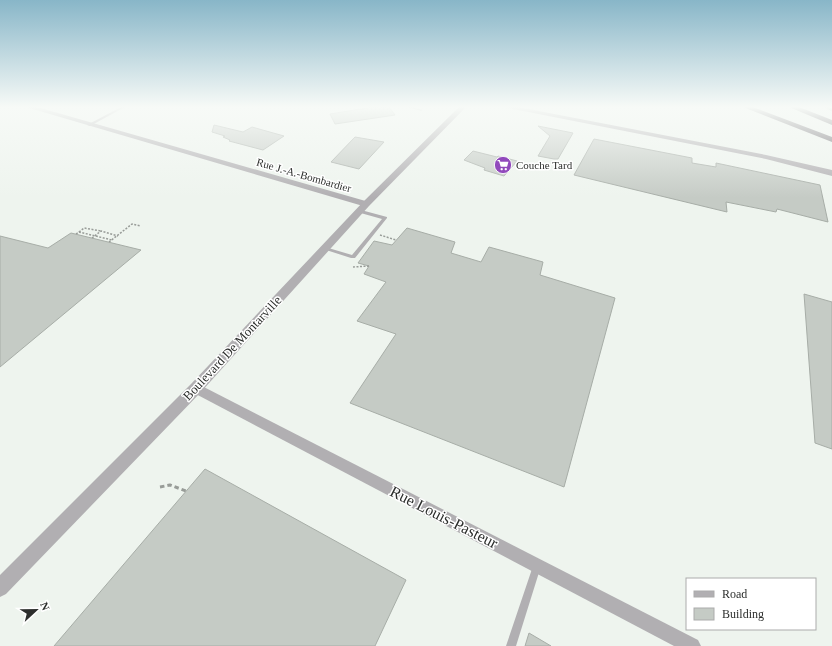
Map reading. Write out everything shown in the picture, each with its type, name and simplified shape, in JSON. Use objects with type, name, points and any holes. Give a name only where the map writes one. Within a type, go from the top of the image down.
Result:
[{"type":"street","name":"Rue J.-A.-Bombardier","points":[[129,137],[362,208]]},
{"type":"street","name":"Boulevard De Montarville","points":[[0,588],[196,388],[362,208],[433,137]]},
{"type":"street","points":[[663,137],[772,158],[832,172]]},
{"type":"street","name":"Rue Louis-Pasteur","points":[[196,388],[692,646]]},
{"type":"lane","points":[[325,248],[353,257],[385,218],[362,208]]},
{"type":"lane","points":[[511,646],[537,566]]},
{"type":"path","points":[[109,242],[132,224],[141,226]]},
{"type":"path","points":[[76,234],[84,228],[118,236]]},
{"type":"path","points":[[78,232],[112,240]]},
{"type":"path","points":[[92,238],[101,232]]},
{"type":"path","points":[[373,233],[396,240]]},
{"type":"path","points":[[353,267],[369,266]]},
{"type":"path","points":[[160,487],[170,485],[186,491]]},
{"type":"building","points":[[223,137],[282,137],[263,150],[229,141],[230,140]]},
{"type":"building","points":[[355,137],[384,142],[359,169],[331,162]]},
{"type":"building","points":[[549,137],[571,137],[558,159],[538,156]]},
{"type":"building","points":[[594,139],[692,158],[692,163],[716,167],[716,163],[820,185],[828,222],[777,209],[776,212],[726,202],[727,212],[574,175]]},
{"type":"building","points":[[473,151],[517,161],[504,176],[484,170],[485,168],[464,160]]},
{"type":"building","points":[[407,228],[455,242],[451,253],[481,262],[489,247],[543,262],[540,275],[615,298],[564,487],[350,403],[396,334],[357,321],[386,282],[364,274],[369,266],[358,263],[374,241],[392,245]]},
{"type":"building","points":[[71,233],[141,250],[0,367],[0,236],[48,248]]},
{"type":"building","points":[[804,294],[832,302],[832,449],[815,443]]},
{"type":"building","points":[[205,469],[406,580],[375,646],[54,646]]},
{"type":"building","points":[[529,633],[551,646],[525,646]]},
{"type":"place","name":"Couche Tard","points":[[503,165]]}]
